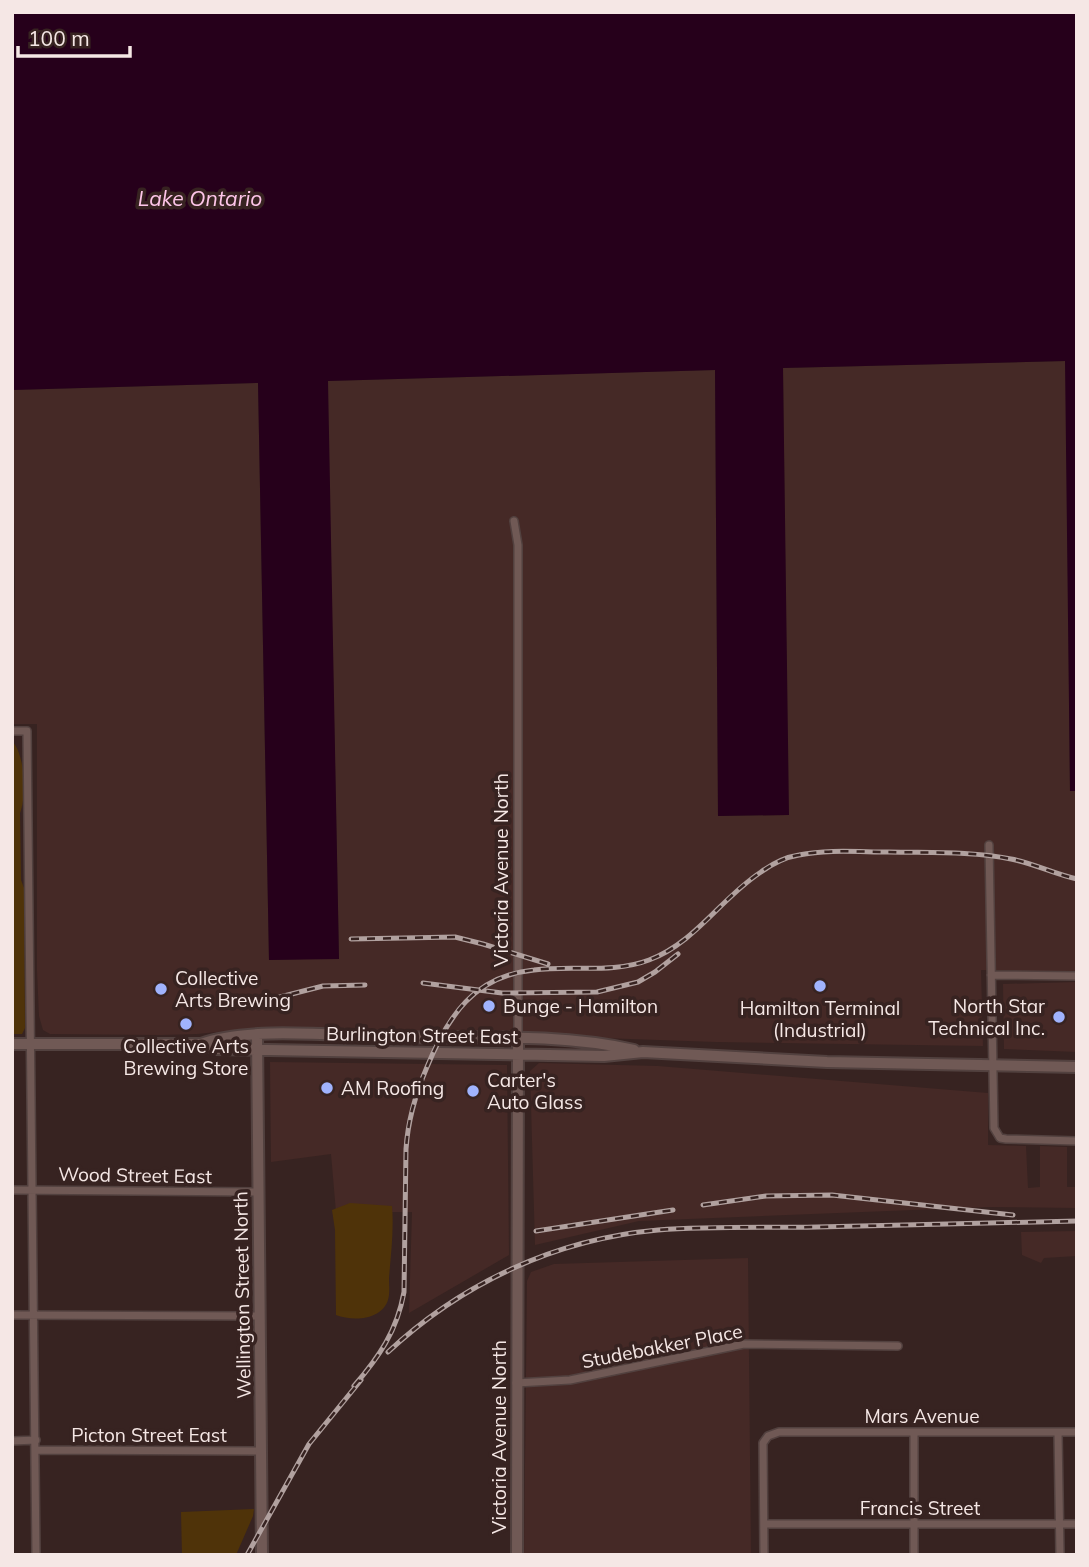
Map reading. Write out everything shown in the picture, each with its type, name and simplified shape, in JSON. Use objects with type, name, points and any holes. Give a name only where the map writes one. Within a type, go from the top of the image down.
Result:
[{"type":"main road","name":"Burlington Street East","points":[[201,1044],[214,1039],[257,1035],[518,1038],[605,1044],[643,1052],[828,1062],[1077,1068]]},
{"type":"main road","name":"Wellington Street North","points":[[257,1035],[262,1555]]},
{"type":"main road","name":"Victoria Avenue North","points":[[517,1555],[518,1038]]},
{"type":"main road","name":"Burlington Street East","points":[[12,1044],[201,1044],[216,1049],[604,1056],[643,1052]]},
{"type":"street","name":"Victoria Avenue North","points":[[513,522],[518,545],[518,1038]]},
{"type":"street","points":[[12,731],[27,731],[33,1315],[37,1450],[36,1555]]},
{"type":"street","points":[[989,845],[994,1128],[1000,1138],[1077,1141]]},
{"type":"street","points":[[991,975],[1077,976]]},
{"type":"street","name":"Wood Street East","points":[[12,1190],[258,1192]]},
{"type":"street","points":[[12,1315],[260,1316]]},
{"type":"street","name":"Studebakker Place","points":[[516,1383],[573,1380],[744,1344],[898,1346]]},
{"type":"street","name":"Mars Avenue","points":[[764,1524],[763,1443],[768,1436],[779,1432],[1077,1432]]},
{"type":"street","points":[[914,1432],[914,1555]]},
{"type":"street","points":[[1058,1432],[1060,1555]]},
{"type":"street","points":[[12,1441],[36,1440]]},
{"type":"street","name":"Picton Street East","points":[[37,1450],[262,1451]]},
{"type":"street","points":[[764,1524],[764,1555]]},
{"type":"street","name":"Francis Street","points":[[764,1524],[1077,1524]]},
{"type":"shaded area","points":[[1066,361],[1070,791],[1077,791],[1077,972],[981,970],[983,1046],[716,1042],[339,1029],[248,1029],[160,1035],[50,1034],[43,1030],[39,1016],[37,971],[37,724],[12,724],[15,588],[12,390],[258,383],[269,960],[339,958],[327,381],[715,370],[718,816],[788,815],[783,368]]},
{"type":"shaded area","points":[[12,741],[20,755],[24,786],[20,813],[21,880],[24,888],[25,1028],[22,1034],[12,1034]]},
{"type":"shaded area","points":[[1077,982],[1077,1052],[1004,1049],[1003,984]]},
{"type":"shaded area","points":[[270,1062],[507,1065],[509,1255],[409,1313],[412,1212],[336,1212],[331,1154],[271,1162]]},
{"type":"shaded area","points":[[539,1063],[658,1066],[988,1093],[988,1145],[1026,1146],[1028,1188],[1040,1187],[1040,1146],[1067,1147],[1067,1187],[1077,1187],[1077,1208],[989,1207],[639,1221],[535,1245],[530,1071]]},
{"type":"shaded area","points":[[350,1203],[392,1206],[388,1300],[379,1312],[365,1318],[336,1315],[335,1230],[332,1210]]},
{"type":"shaded area","points":[[1077,1231],[1077,1256],[1044,1258],[1041,1263],[1022,1255],[1021,1232]]},
{"type":"shaded area","points":[[748,1258],[751,1555],[524,1555],[527,1281],[531,1272],[554,1264]]},
{"type":"shaded area","points":[[254,1509],[236,1555],[182,1555],[181,1512]]},
{"type":"water","name":"Lake Ontario","points":[[12,12],[1077,12],[1077,791],[1070,791],[1065,361],[783,368],[789,815],[718,816],[715,370],[328,381],[339,959],[269,960],[258,383],[12,390]]},
{"type":"railway","points":[[354,1386],[386,1343],[401,1306],[404,1292],[406,1149],[408,1127],[416,1097],[444,1031],[454,1015],[479,990],[513,974],[534,970],[621,967],[649,960],[680,943],[761,872],[779,861],[799,855],[844,851],[996,856],[1077,879]]},
{"type":"railway","points":[[351,939],[455,937],[548,964]]},
{"type":"railway","points":[[423,983],[502,993],[597,992],[638,982],[678,954]]},
{"type":"railway","points":[[276,998],[323,986],[365,985]]},
{"type":"railway","points":[[703,1205],[766,1196],[832,1195],[1013,1215]]},
{"type":"railway","points":[[536,1231],[673,1210]]},
{"type":"railway","points":[[388,1352],[447,1305],[512,1268],[547,1254],[620,1235],[698,1228],[1077,1221]]},
{"type":"railway","points":[[247,1555],[309,1444],[361,1380]]},
{"type":"place","name":"Hamilton Terminal (Industrial)","points":[[820,986]]},
{"type":"place","name":"Collective Arts Brewing","points":[[161,989]]},
{"type":"place","name":"Bunge - Hamilton","points":[[489,1006]]},
{"type":"place","name":"North Star Technical Inc.","points":[[1059,1017]]},
{"type":"place","name":"Collective Arts Brewing Store","points":[[186,1024]]},
{"type":"place","name":"AM Roofing","points":[[327,1088]]},
{"type":"place","name":"Carter's Auto Glass","points":[[473,1091]]}]
